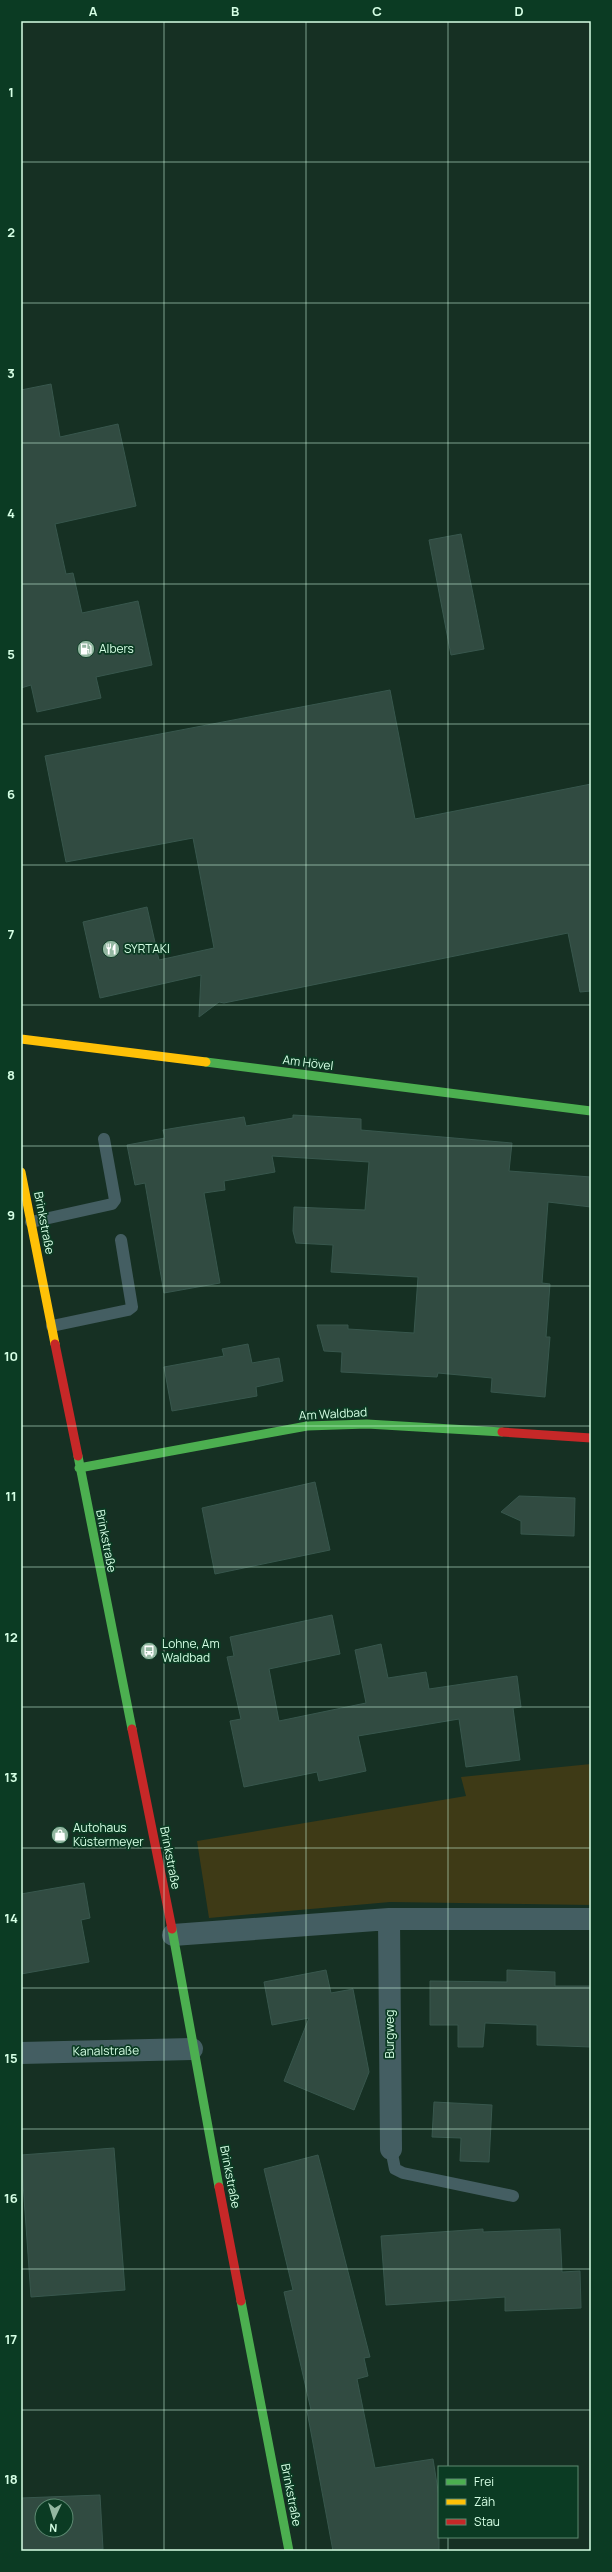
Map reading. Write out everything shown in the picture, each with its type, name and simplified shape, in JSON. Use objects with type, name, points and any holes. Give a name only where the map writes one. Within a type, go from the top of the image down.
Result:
[{"type":"street","name":"Am Hövel","points":[[21,1039],[591,1111]]},
{"type":"street","name":"Brinkstraße","points":[[21,1172],[173,1935],[192,2049],[289,2551]]},
{"type":"street","name":"Am Waldbad","points":[[79,1468],[307,1426],[367,1424],[591,1438]]},
{"type":"street","points":[[173,1935],[389,1919],[591,1919]]},
{"type":"street","name":"Burgweg","points":[[389,1919],[390,2149]]},
{"type":"street","name":"Kanalstraße","points":[[21,2053],[192,2049]]},
{"type":"lane","points":[[31,1222],[112,1204],[115,1200],[104,1139]]},
{"type":"lane","points":[[52,1326],[128,1310],[132,1307],[121,1240]]},
{"type":"lane","points":[[390,2149],[395,2169],[403,2173],[513,2196]]},
{"type":"shaded area","points":[[591,1764],[591,1905],[390,1902],[209,1918],[197,1841],[466,1796],[461,1777]]},
{"type":"building","points":[[51,384],[60,437],[118,424],[136,506],[55,524],[66,574],[73,573],[82,613],[138,601],[152,665],[96,677],[101,698],[37,712],[31,685],[21,688],[21,390]]},
{"type":"building","points":[[461,534],[484,649],[451,655],[429,540]]},
{"type":"building","points":[[390,690],[415,819],[591,784],[591,991],[580,992],[568,933],[224,1003],[219,1002],[199,1017],[201,975],[100,998],[83,922],[147,907],[159,960],[214,948],[193,838],[66,862],[45,756]]},
{"type":"building","points":[[293,1115],[361,1119],[361,1130],[512,1143],[509,1171],[591,1177],[591,1207],[548,1202],[542,1283],[550,1284],[546,1337],[550,1337],[545,1397],[491,1392],[492,1378],[438,1373],[437,1377],[341,1372],[342,1352],[324,1351],[317,1325],[348,1325],[348,1329],[414,1333],[418,1277],[331,1272],[333,1245],[296,1243],[293,1231],[294,1207],[365,1210],[369,1162],[272,1156],[275,1172],[224,1181],[225,1190],[204,1193],[220,1283],[164,1293],[145,1183],[135,1185],[127,1145],[165,1138],[163,1130],[244,1117],[246,1126],[293,1118]]},
{"type":"building","points":[[248,1344],[252,1363],[279,1358],[283,1381],[256,1387],[257,1396],[172,1411],[164,1367],[224,1356],[222,1349]]},
{"type":"building","points":[[315,1482],[330,1550],[215,1574],[202,1508]]},
{"type":"building","points":[[519,1496],[575,1498],[574,1536],[521,1534],[521,1521],[501,1512]]},
{"type":"building","points":[[332,1615],[340,1654],[269,1669],[279,1721],[366,1703],[355,1650],[381,1644],[388,1678],[426,1672],[429,1689],[517,1676],[521,1707],[513,1708],[520,1760],[466,1767],[459,1719],[358,1736],[366,1771],[319,1781],[317,1772],[244,1787],[230,1721],[241,1719],[227,1657],[234,1656],[230,1637]]},
{"type":"building","points":[[84,1883],[90,1918],[81,1920],[89,1962],[21,1974],[21,1894]]},
{"type":"building","points":[[326,1970],[331,1993],[353,1989],[369,2072],[354,2110],[284,2081],[309,2018],[272,2025],[264,1982]]},
{"type":"building","points":[[507,1970],[555,1972],[555,1986],[591,1986],[591,2047],[537,2045],[537,2025],[485,2023],[483,2047],[458,2047],[458,2025],[430,2025],[430,1981],[507,1982]]},
{"type":"building","points":[[434,2102],[492,2105],[489,2162],[460,2161],[461,2138],[432,2137]]},
{"type":"building","points":[[114,2148],[125,2290],[31,2297],[21,2155]]},
{"type":"building","points":[[318,2155],[370,2357],[364,2358],[368,2376],[357,2379],[375,2468],[433,2459],[438,2491],[439,2551],[333,2551],[307,2411],[311,2410],[284,2292],[293,2290],[264,2169]]},
{"type":"building","points":[[483,2229],[483,2232],[560,2229],[562,2272],[580,2271],[581,2308],[505,2311],[505,2297],[386,2305],[381,2236]]},
{"type":"building","points":[[100,2495],[103,2549],[21,2551],[21,2498]]},
{"type":"traffic: fast","points":[[206,1062],[591,1111]]},
{"type":"traffic: fast","points":[[79,1468],[307,1426],[367,1424],[502,1432]]},
{"type":"traffic: fast","points":[[78,1456],[132,1729]]},
{"type":"traffic: fast","points":[[172,1929],[219,2187]]},
{"type":"traffic: fast","points":[[241,2301],[289,2551]]},
{"type":"traffic: slow","points":[[21,1039],[206,1062]]},
{"type":"traffic: slow","points":[[21,1172],[55,1344]]},
{"type":"traffic: jam","points":[[55,1344],[78,1456]]},
{"type":"traffic: jam","points":[[502,1432],[591,1438]]},
{"type":"traffic: jam","points":[[132,1729],[172,1929]]},
{"type":"traffic: jam","points":[[219,2187],[241,2301]]},
{"type":"place","name":"Albers","points":[[86,649]]},
{"type":"place","name":"SYRTAKI","points":[[111,949]]},
{"type":"place","name":"Lohne, Am Waldbad","points":[[149,1651]]},
{"type":"place","name":"Autohaus Küstermeyer","points":[[60,1835]]}]
